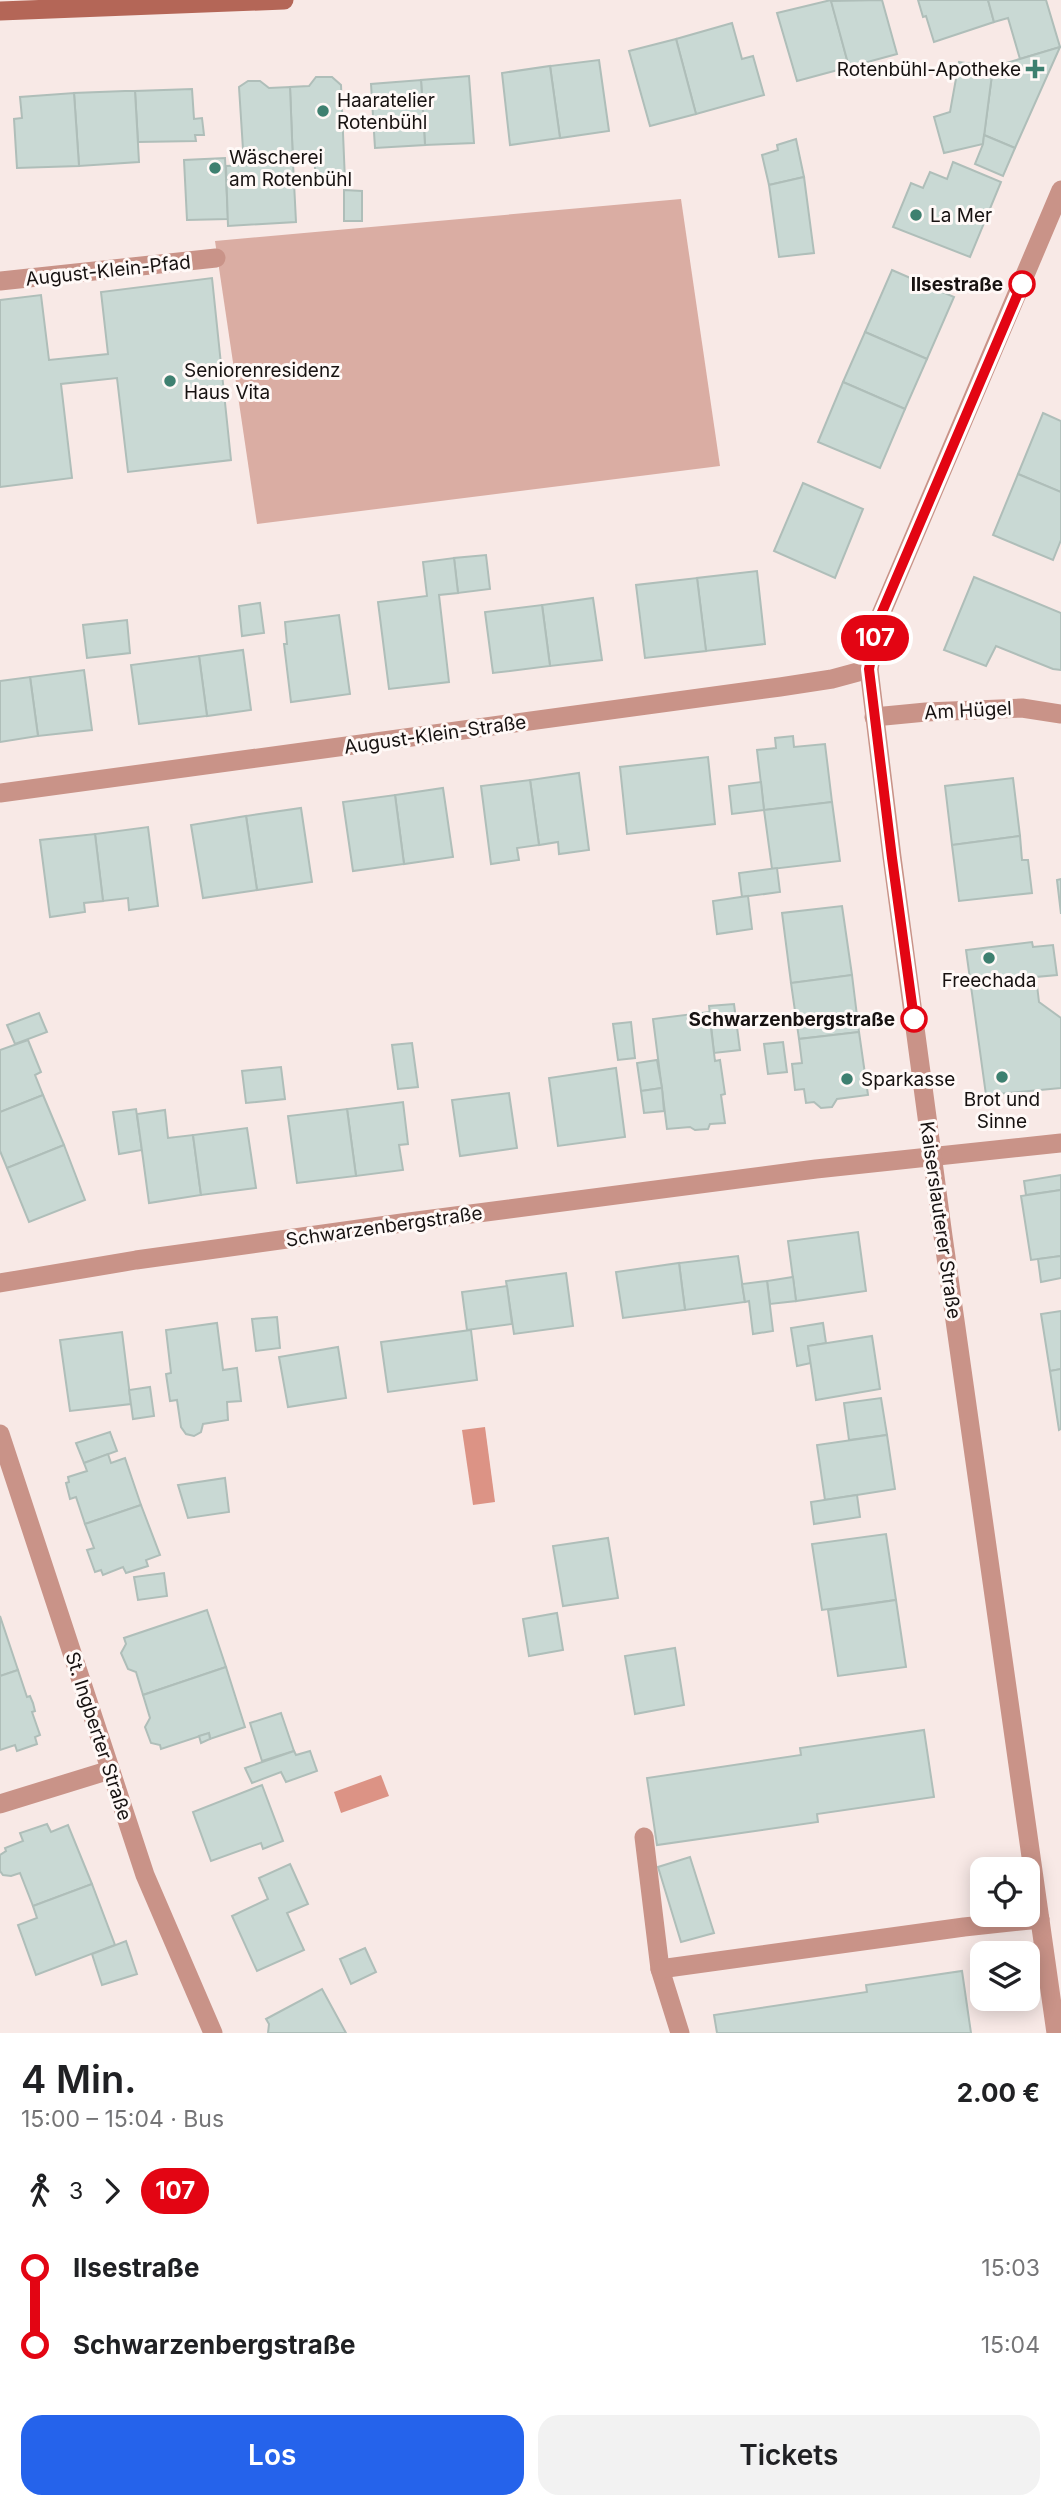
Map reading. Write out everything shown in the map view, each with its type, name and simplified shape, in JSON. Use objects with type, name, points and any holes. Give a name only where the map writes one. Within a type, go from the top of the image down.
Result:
[{"type":"main road","points":[[0,11],[136,3],[284,0]]},
{"type":"street","name":"Kaiserslauterer Straße","points":[[1031,1857],[932,1157],[869,669],[879,619],[1061,190]]},
{"type":"street","name":"August-Klein-Pfad","points":[[0,281],[216,258]]},
{"type":"street","name":"August-Klein-Straße","points":[[0,793],[780,687],[832,679],[869,669]]},
{"type":"street","name":"Am Hügel","points":[[874,717],[1022,708],[1061,714]]},
{"type":"street","name":"Schwarzenbergstraße","points":[[0,1283],[136,1260],[409,1222],[816,1169],[1061,1143]]},
{"type":"street","name":"St. Ingberter Straße","points":[[0,1434],[145,1875],[213,2033]]},
{"type":"street","points":[[0,1804],[110,1770]]},
{"type":"street","points":[[644,1837],[660,1969],[680,2033]]},
{"type":"street","name":"Kaiserslauterer Straße","points":[[1040,1919],[1056,2033]]},
{"type":"street","points":[[660,1969],[970,1926]]},
{"type":"shaded area","points":[[681,199],[720,466],[257,524],[215,241]]},
{"type":"shaded area","points":[[485,1427],[495,1502],[473,1505],[462,1430]]},
{"type":"shaded area","points":[[381,1775],[389,1796],[341,1813],[334,1792]]},
{"type":"building","points":[[831,0],[849,67],[797,81],[777,13]]},
{"type":"building","points":[[882,0],[897,54],[849,67],[831,1]]},
{"type":"building","points":[[918,0],[988,0],[994,22],[934,42]]},
{"type":"building","points":[[988,0],[1046,0],[1060,47],[1020,59],[1008,18],[994,22]]},
{"type":"building","points":[[732,23],[742,59],[753,56],[764,95],[696,114],[676,39]]},
{"type":"building","points":[[676,39],[696,114],[650,126],[629,51]]},
{"type":"building","points":[[1060,47],[1015,148],[984,135],[993,67]]},
{"type":"building","points":[[599,60],[609,131],[560,138],[550,66]]},
{"type":"building","points":[[959,62],[993,67],[983,144],[944,153],[934,117],[950,112]]},
{"type":"building","points":[[550,66],[560,138],[510,145],[502,73]]},
{"type":"building","points":[[469,76],[474,143],[425,145],[421,80]]},
{"type":"building","points":[[316,77],[332,77],[341,85],[345,181],[315,182],[315,162],[293,163],[290,87],[309,86]]},
{"type":"building","points":[[421,80],[425,145],[375,148],[371,84]]},
{"type":"building","points":[[248,81],[260,81],[269,88],[290,87],[293,163],[244,165],[239,87]]},
{"type":"building","points":[[192,89],[194,119],[202,118],[204,135],[195,135],[196,141],[138,142],[135,91]]},
{"type":"building","points":[[135,91],[139,162],[79,166],[74,93]]},
{"type":"building","points":[[74,93],[79,166],[17,168],[14,119],[22,118],[20,97]]},
{"type":"building","points":[[984,135],[1015,148],[1003,176],[975,164]]},
{"type":"building","points":[[796,139],[804,177],[769,185],[762,155],[778,150],[777,145]]},
{"type":"building","points":[[225,158],[228,219],[187,220],[184,160]]},
{"type":"building","points":[[953,162],[1001,182],[970,257],[893,227],[911,183],[923,188],[930,172],[947,179]]},
{"type":"building","points":[[293,163],[296,222],[228,226],[226,166]]},
{"type":"building","points":[[804,177],[814,253],[779,257],[769,185]]},
{"type":"building","points":[[344,190],[362,191],[362,221],[344,221]]},
{"type":"building","points":[[892,270],[954,297],[927,359],[865,332]]},
{"type":"building","name":"Seniorenresidenz Haus Vita","points":[[212,278],[231,460],[128,472],[117,378],[61,384],[72,478],[0,487],[0,300],[41,295],[49,360],[108,354],[101,292]]},
{"type":"building","points":[[865,332],[927,359],[905,409],[843,382]]},
{"type":"building","points":[[843,382],[905,409],[880,468],[818,442]]},
{"type":"building","points":[[1043,413],[1061,421],[1061,492],[1018,474]]},
{"type":"building","points":[[1018,474],[1061,492],[1061,540],[1053,560],[993,535]]},
{"type":"building","points":[[803,483],[863,509],[835,578],[774,551]]},
{"type":"building","points":[[486,555],[490,589],[458,593],[454,558]]},
{"type":"building","points":[[454,558],[458,593],[439,595],[449,682],[389,689],[378,602],[427,596],[423,562]]},
{"type":"building","points":[[757,571],[765,644],[706,651],[697,578]]},
{"type":"building","points":[[974,577],[1061,613],[1061,670],[996,646],[986,666],[944,650]]},
{"type":"building","points":[[697,578],[706,651],[645,658],[636,585]]},
{"type":"building","points":[[593,598],[602,660],[550,666],[542,605]]},
{"type":"building","points":[[260,603],[264,633],[242,636],[239,606]]},
{"type":"building","points":[[542,605],[550,666],[493,673],[485,612]]},
{"type":"building","points":[[339,615],[350,694],[291,702],[284,644],[287,644],[285,622]]},
{"type":"building","points":[[127,620],[130,653],[87,658],[83,625]]},
{"type":"building","points":[[243,650],[251,710],[207,716],[199,656]]},
{"type":"building","points":[[199,656],[207,716],[139,724],[131,665]]},
{"type":"building","points":[[84,670],[92,730],[38,736],[30,677]]},
{"type":"building","points":[[30,677],[38,736],[0,742],[0,681]]},
{"type":"building","points":[[793,736],[794,747],[825,744],[832,802],[764,810],[757,750],[776,748],[775,738]]},
{"type":"building","points":[[708,757],[715,824],[627,834],[620,767]]},
{"type":"building","points":[[579,773],[589,850],[559,854],[558,842],[539,845],[530,780]]},
{"type":"building","points":[[1013,778],[1020,836],[952,845],[945,786]]},
{"type":"building","points":[[530,780],[539,845],[517,848],[519,860],[491,864],[481,786]]},
{"type":"building","points":[[761,782],[764,810],[732,814],[729,786]]},
{"type":"building","points":[[443,788],[453,857],[404,864],[395,795]]},
{"type":"building","points":[[395,795],[404,864],[353,871],[343,802]]},
{"type":"building","points":[[832,802],[840,861],[772,869],[764,810]]},
{"type":"building","points":[[301,808],[312,882],[257,890],[246,816]]},
{"type":"building","points":[[246,816],[257,890],[203,898],[191,825]]},
{"type":"building","points":[[148,827],[158,906],[129,910],[128,898],[103,901],[95,834]]},
{"type":"building","points":[[95,834],[103,901],[84,903],[85,912],[50,917],[40,840]]},
{"type":"building","points":[[1020,836],[1022,860],[1028,860],[1032,893],[959,901],[952,845]]},
{"type":"building","points":[[777,868],[780,892],[742,897],[739,873]]},
{"type":"building","points":[[1061,879],[1061,914],[1057,880]]},
{"type":"building","points":[[748,896],[752,929],[717,934],[713,901]]},
{"type":"building","points":[[842,906],[852,975],[791,983],[782,913]]},
{"type":"building","points":[[1032,942],[1033,947],[1053,945],[1057,975],[1036,977],[1039,1002],[1061,1018],[1061,1088],[986,1095],[966,950]]},
{"type":"building","points":[[852,975],[859,1032],[799,1039],[791,983]]},
{"type":"building","points":[[734,1004],[740,1050],[714,1053],[709,1006]]},
{"type":"building","points":[[709,1012],[715,1061],[720,1060],[725,1094],[721,1095],[725,1123],[710,1124],[708,1129],[667,1129],[653,1019]]},
{"type":"building","points":[[39,1013],[47,1032],[15,1044],[7,1025]]},
{"type":"building","points":[[631,1022],[635,1058],[618,1060],[613,1024]]},
{"type":"building","points":[[859,1032],[868,1095],[837,1099],[832,1107],[821,1108],[814,1102],[806,1103],[804,1089],[795,1090],[792,1064],[802,1063],[799,1039]]},
{"type":"building","points":[[28,1040],[41,1072],[35,1075],[43,1095],[0,1112],[0,1050]]},
{"type":"building","points":[[783,1042],[787,1072],[768,1074],[764,1044]]},
{"type":"building","points":[[412,1043],[418,1087],[398,1089],[392,1045]]},
{"type":"building","points":[[657,1060],[662,1088],[641,1091],[637,1063]]},
{"type":"building","points":[[281,1067],[285,1099],[246,1103],[242,1071]]},
{"type":"building","points":[[616,1068],[625,1137],[558,1146],[549,1078]]},
{"type":"building","points":[[662,1088],[664,1111],[644,1113],[641,1091]]},
{"type":"building","points":[[509,1093],[517,1148],[460,1156],[452,1100]]},
{"type":"building","points":[[43,1095],[64,1145],[7,1168],[0,1151],[0,1112]]},
{"type":"building","points":[[403,1102],[408,1144],[399,1145],[403,1170],[356,1176],[347,1109]]},
{"type":"building","points":[[136,1109],[142,1150],[119,1154],[113,1112]]},
{"type":"building","points":[[347,1109],[356,1176],[297,1183],[288,1116]]},
{"type":"building","points":[[165,1110],[168,1138],[193,1135],[201,1195],[149,1203],[137,1114]]},
{"type":"building","points":[[247,1128],[256,1188],[201,1195],[193,1135]]},
{"type":"building","points":[[64,1145],[85,1200],[29,1222],[7,1168]]},
{"type":"building","points":[[1061,1175],[1061,1190],[1026,1195],[1024,1181]]},
{"type":"building","points":[[1061,1190],[1061,1256],[1031,1260],[1021,1196]]},
{"type":"building","points":[[858,1232],[866,1291],[796,1301],[788,1241]]},
{"type":"building","points":[[738,1256],[745,1302],[685,1310],[679,1263]]},
{"type":"building","points":[[1061,1256],[1061,1278],[1041,1282],[1038,1259]]},
{"type":"building","points":[[679,1263],[685,1310],[623,1318],[616,1272]]},
{"type":"building","points":[[566,1273],[573,1326],[514,1334],[506,1281]]},
{"type":"building","points":[[793,1277],[796,1301],[770,1304],[767,1281]]},
{"type":"building","points":[[767,1281],[773,1331],[753,1334],[749,1301],[745,1302],[742,1284]]},
{"type":"building","points":[[507,1286],[512,1324],[467,1330],[462,1292]]},
{"type":"building","points":[[1061,1311],[1061,1369],[1050,1371],[1041,1314]]},
{"type":"building","points":[[277,1317],[280,1348],[256,1351],[252,1319]]},
{"type":"building","points":[[217,1323],[223,1370],[237,1368],[241,1401],[227,1402],[228,1420],[203,1424],[201,1432],[194,1436],[186,1434],[181,1427],[177,1400],[170,1401],[166,1374],[171,1373],[166,1330]]},
{"type":"building","points":[[823,1323],[826,1343],[808,1346],[811,1363],[797,1366],[791,1328]]},
{"type":"building","points":[[471,1330],[477,1380],[388,1392],[381,1342]]},
{"type":"building","points":[[122,1332],[131,1404],[70,1411],[60,1340]]},
{"type":"building","points":[[872,1336],[880,1389],[816,1400],[808,1346]]},
{"type":"building","points":[[338,1347],[346,1398],[288,1407],[279,1357]]},
{"type":"building","points":[[1061,1369],[1061,1429],[1059,1430],[1050,1371]]},
{"type":"building","points":[[150,1387],[154,1416],[133,1419],[129,1390]]},
{"type":"building","points":[[881,1398],[887,1435],[849,1440],[844,1403]]},
{"type":"building","points":[[110,1432],[117,1451],[84,1463],[76,1443]]},
{"type":"building","points":[[887,1435],[895,1489],[825,1500],[817,1445]]},
{"type":"building","points":[[108,1454],[111,1463],[125,1458],[141,1505],[85,1524],[76,1497],[70,1499],[66,1483],[69,1482],[68,1477],[87,1471],[84,1463]]},
{"type":"building","points":[[225,1478],[229,1512],[188,1518],[178,1485]]},
{"type":"building","points":[[857,1495],[860,1517],[814,1524],[811,1502]]},
{"type":"building","points":[[141,1505],[160,1555],[146,1560],[148,1566],[126,1573],[123,1567],[103,1575],[101,1570],[95,1572],[87,1550],[94,1548],[85,1524]]},
{"type":"building","points":[[886,1534],[896,1600],[822,1610],[812,1544]]},
{"type":"building","points":[[608,1538],[618,1598],[563,1606],[553,1546]]},
{"type":"building","points":[[164,1573],[167,1596],[138,1600],[134,1577]]},
{"type":"building","points":[[896,1600],[906,1667],[838,1676],[828,1610]]},
{"type":"building","points":[[207,1610],[226,1667],[143,1695],[136,1672],[128,1669],[121,1653],[126,1644],[124,1638]]},
{"type":"building","points":[[557,1613],[563,1650],[529,1656],[523,1619]]},
{"type":"building","points":[[0,1616],[18,1670],[0,1676]]},
{"type":"building","points":[[675,1648],[684,1705],[635,1714],[625,1656]]},
{"type":"building","points":[[226,1667],[245,1727],[210,1739],[209,1733],[161,1749],[160,1745],[151,1743],[145,1727],[150,1718],[143,1695]]},
{"type":"building","points":[[18,1670],[27,1697],[30,1696],[33,1703],[35,1711],[32,1712],[40,1735],[35,1737],[37,1744],[17,1751],[15,1745],[0,1750],[0,1676]]},
{"type":"building","points":[[281,1713],[294,1751],[262,1761],[250,1723]]},
{"type":"building","points":[[924,1730],[934,1797],[817,1814],[818,1822],[657,1845],[647,1778],[801,1755],[800,1748]]},
{"type":"building","points":[[209,1733],[210,1739],[201,1743],[199,1736]]},
{"type":"building","points":[[294,1751],[296,1755],[310,1751],[317,1771],[286,1782],[281,1772],[252,1783],[245,1768]]},
{"type":"building","points":[[262,1785],[283,1841],[263,1849],[261,1843],[211,1861],[193,1812]]},
{"type":"building","points":[[47,1824],[51,1832],[68,1825],[92,1884],[33,1906],[20,1873],[11,1876],[3,1875],[0,1871],[0,1855],[6,1851],[5,1848],[23,1841],[20,1833]]},
{"type":"building","points":[[690,1857],[714,1933],[681,1942],[658,1867]]},
{"type":"building","points":[[290,1864],[308,1904],[287,1913],[304,1950],[257,1971],[232,1916],[268,1899],[259,1878]]},
{"type":"building","points":[[92,1884],[115,1945],[36,1975],[18,1925],[37,1918],[33,1906]]},
{"type":"building","points":[[126,1941],[137,1974],[102,1985],[92,1954]]},
{"type":"building","points":[[365,1948],[376,1972],[351,1984],[340,1959]]},
{"type":"building","points":[[962,1971],[971,2033],[717,2033],[714,2015],[867,1992],[866,1985]]},
{"type":"building","points":[[322,1989],[346,2033],[268,2033],[269,2024],[266,2019]]},
{"type":"bus line","name":"107","points":[[914,1019],[869,669],[879,619],[1022,284]]},
{"type":"place","name":"Rotenbühl-Apotheke","points":[[1035,69]]},
{"type":"place","name":"Haaratelier Rotenbühl","points":[[323,111]]},
{"type":"place","name":"Wäscherei am Rotenbühl","points":[[215,168]]},
{"type":"place","name":"La Mer","points":[[916,215]]},
{"type":"place","name":"Ilsestraße","points":[[1022,284]]},
{"type":"place","name":"Seniorenresidenz Haus Vita","points":[[170,381]]},
{"type":"place","name":"Freechada","points":[[989,958]]},
{"type":"place","name":"Schwarzenbergstraße","points":[[914,1019]]},
{"type":"place","name":"Brot und Sinne","points":[[1002,1077]]},
{"type":"place","name":"Sparkasse","points":[[847,1079]]}]
